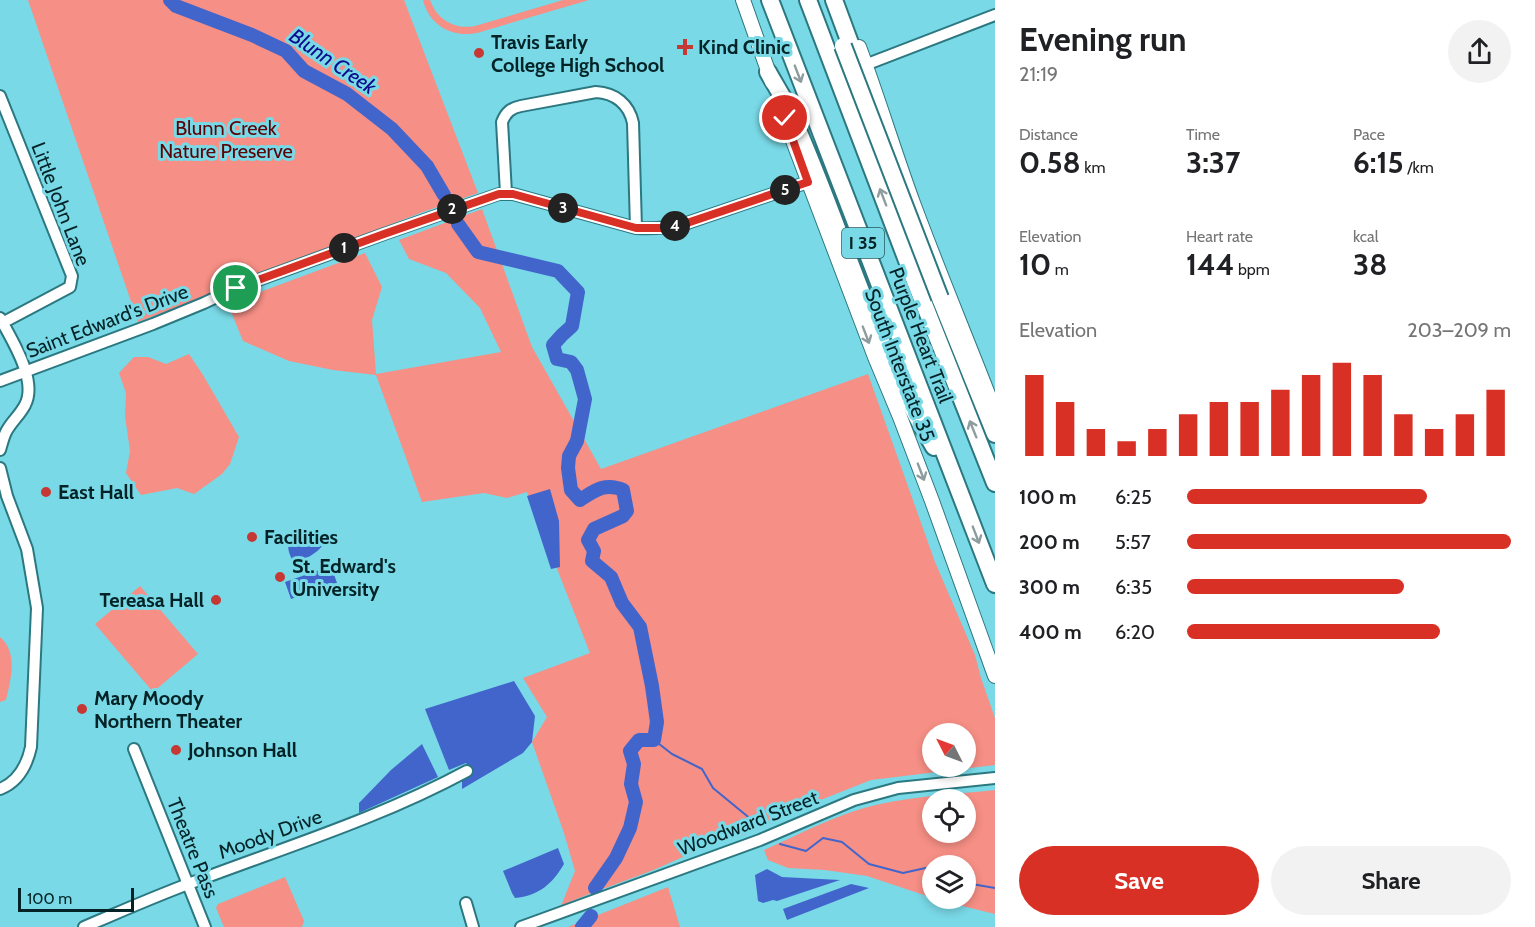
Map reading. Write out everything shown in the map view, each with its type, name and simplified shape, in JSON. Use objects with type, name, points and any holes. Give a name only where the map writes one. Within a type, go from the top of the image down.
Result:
[{"type":"highway","name":"Purple Heart Trail","points":[[770,0],[995,584]]},
{"type":"highway","name":"Purple Heart Trail","points":[[808,0],[995,483]]},
{"type":"highway","points":[[825,0],[995,434]]},
{"type":"highway","points":[[834,0],[885,142],[908,232],[911,271]]},
{"type":"highway","points":[[768,72],[789,110],[815,169],[890,362],[922,428],[957,485]]},
{"type":"main road","name":"South Interstate 35","points":[[743,0],[808,182],[874,357],[932,501],[995,676]]},
{"type":"main road","points":[[841,0],[866,65],[897,159],[995,412]]},
{"type":"street","points":[[866,65],[995,15]]},
{"type":"street","points":[[636,228],[633,123],[632,115],[626,105],[612,95],[596,92],[521,106],[507,112],[502,122],[506,193],[636,228],[666,228],[684,224],[808,182]]},
{"type":"street","name":"Little John Lane","points":[[0,96],[72,276],[70,287],[1,320]]},
{"type":"street","name":"Saint Edward's Drive","points":[[0,381],[153,324],[262,278],[455,208],[506,193]]},
{"type":"street","points":[[0,450],[6,432],[27,400],[29,392],[27,371],[1,320]]},
{"type":"street","points":[[0,468],[7,496],[27,549],[37,608],[31,747],[28,760],[20,773],[7,787],[0,789]]},
{"type":"street","name":"Theatre Pass","points":[[134,749],[205,927]]},
{"type":"street","name":"Moody Drive","points":[[84,927],[188,884],[403,803],[467,771]]},
{"type":"street","name":"Woodward Street","points":[[520,927],[760,840],[854,800],[897,788],[995,778]]},
{"type":"street","points":[[466,903],[473,927]]},
{"type":"green space","name":"Blunn Creek Nature Preserve","points":[[28,0],[404,0],[478,193],[138,322]]},
{"type":"green space","points":[[423,0],[430,0],[437,13],[448,22],[468,27],[563,0],[589,0],[468,34],[451,31],[436,23],[426,9]]},
{"type":"green space","points":[[482,209],[532,347],[601,469],[868,374],[935,562],[975,655],[995,718],[995,765],[976,767],[976,723],[922,723],[922,774],[871,780],[738,837],[710,845],[561,906],[575,871],[532,742],[547,717],[523,678],[590,653],[527,492],[507,498],[484,493],[422,502],[376,375],[333,370],[289,361],[243,341],[228,304],[365,253],[382,287],[372,320],[376,374],[501,352],[480,308],[446,273],[409,259],[399,240]]},
{"type":"green space","points":[[189,354],[239,437],[230,464],[222,474],[194,494],[177,488],[141,495],[126,473],[130,451],[125,416],[126,393],[119,373],[134,357],[148,357],[166,364]]},
{"type":"green space","points":[[140,586],[198,654],[153,692],[95,624]]},
{"type":"green space","points":[[0,637],[9,650],[12,666],[6,700],[0,702]]},
{"type":"green space","points":[[995,790],[995,914],[975,909],[976,855],[922,855],[922,894],[867,876],[788,868],[768,860],[764,850],[821,824],[865,808],[922,798],[922,843],[976,843],[976,792]]},
{"type":"green space","points":[[285,877],[304,921],[302,927],[224,927],[216,908],[218,904]]},
{"type":"green space","points":[[668,887],[680,927],[568,927]]},
{"type":"water","points":[[550,489],[559,521],[560,567],[551,569],[527,496]]},
{"type":"water","points":[[320,537],[323,545],[310,556],[293,562],[288,547],[294,540]]},
{"type":"water","points":[[331,566],[337,583],[291,599],[285,582]]},
{"type":"water","points":[[514,681],[535,716],[532,742],[523,753],[462,789],[462,781],[471,771],[466,763],[449,770],[425,709]]},
{"type":"water","points":[[422,744],[438,777],[359,813],[359,803],[391,770]]},
{"type":"water","points":[[558,848],[564,864],[555,877],[531,895],[515,898],[503,871]]},
{"type":"water","points":[[767,869],[782,877],[840,880],[777,901],[763,903],[758,901],[755,875]]},
{"type":"water","points":[[851,884],[869,888],[787,920],[783,909]]},
{"type":"waterway","name":"Blunn Creek","points":[[170,0],[176,6],[252,35],[286,51],[304,71],[347,94],[392,129],[427,166],[444,195]]},
{"type":"waterway","name":"Blunn Creek","points":[[458,224],[478,252],[558,271],[578,292],[572,326],[553,345],[557,359],[571,362],[577,370],[585,399],[577,441],[569,456],[571,490],[580,500],[605,487],[623,490],[627,511],[623,516],[594,529],[588,540],[594,551],[592,561],[611,577],[622,603],[640,627],[657,722],[654,740],[639,740],[630,751],[634,764],[631,784],[636,802],[630,828],[616,858],[595,888]]},
{"type":"waterway","points":[[654,740],[672,754],[702,769],[713,788],[758,825]]},
{"type":"waterway","points":[[780,844],[806,851],[823,838],[842,842],[869,864],[903,873],[922,869]]},
{"type":"waterway","points":[[976,885],[995,888]]},
{"type":"waterway","name":"Blunn Creek","points":[[582,927],[591,916]]},
{"type":"place","name":"Kind Clinic","points":[[685,47]]},
{"type":"place","name":"Travis Early College High School","points":[[479,53]]},
{"type":"place","name":"East Hall","points":[[46,492]]},
{"type":"place","name":"Facilities","points":[[252,537]]},
{"type":"place","name":"St. Edward's University","points":[[280,577]]},
{"type":"place","name":"Tereasa Hall","points":[[216,600]]},
{"type":"place","name":"Mary Moody Northern Theater","points":[[82,709]]},
{"type":"place","name":"Johnson Hall","points":[[176,750]]},
{"type":"route","points":[[236,288],[499,194],[513,194],[636,228],[666,228],[684,224],[808,182],[785,118]]}]
